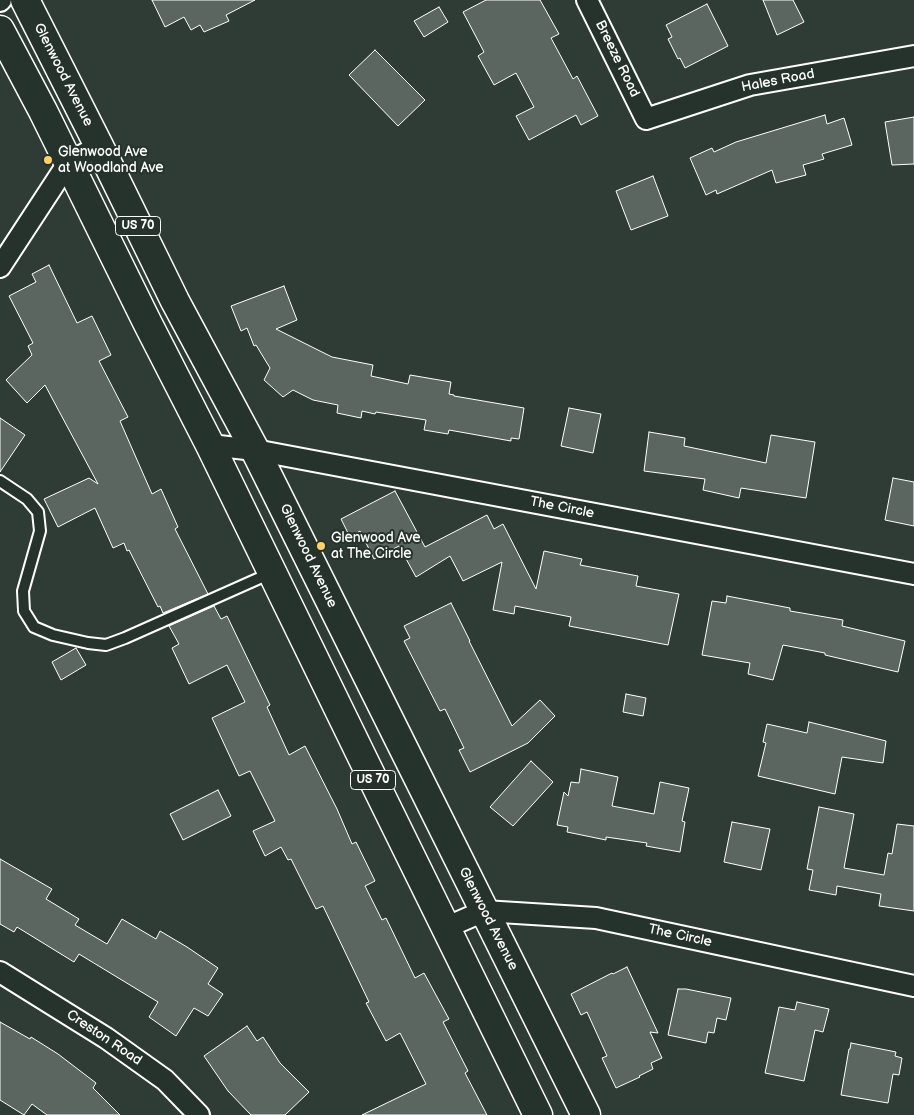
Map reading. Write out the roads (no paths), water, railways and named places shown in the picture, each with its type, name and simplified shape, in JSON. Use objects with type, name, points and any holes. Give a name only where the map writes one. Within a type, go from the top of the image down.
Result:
[{"type":"main road","name":"Glenwood Avenue","points":[[25,0],[175,301],[255,450],[586,1115]]},
{"type":"main road","name":"US 70","points":[[0,30],[43,111],[210,445],[538,1115]]},
{"type":"street","name":"Breeze Road","points":[[587,0],[646,119]]},
{"type":"street","name":"Hales Road","points":[[646,119],[750,85],[914,56]]},
{"type":"street","points":[[0,267],[68,163],[99,146]]},
{"type":"street","name":"The Circle","points":[[210,445],[255,450],[914,574]]},
{"type":"street","name":"The Circle","points":[[445,928],[484,911],[596,918],[914,986]]},
{"type":"street","name":"Creston Road","points":[[0,972],[106,1038],[157,1074],[199,1115]]},
{"type":"lane","points":[[0,481],[27,499],[38,512],[40,531],[24,591],[24,611],[34,627],[53,635],[106,645],[272,572]]},
{"type":"place","name":"Glenwood Ave at Woodland Ave","points":[[48,160]]},
{"type":"place","name":"Glenwood Ave at The Circle","points":[[321,546]]}]
